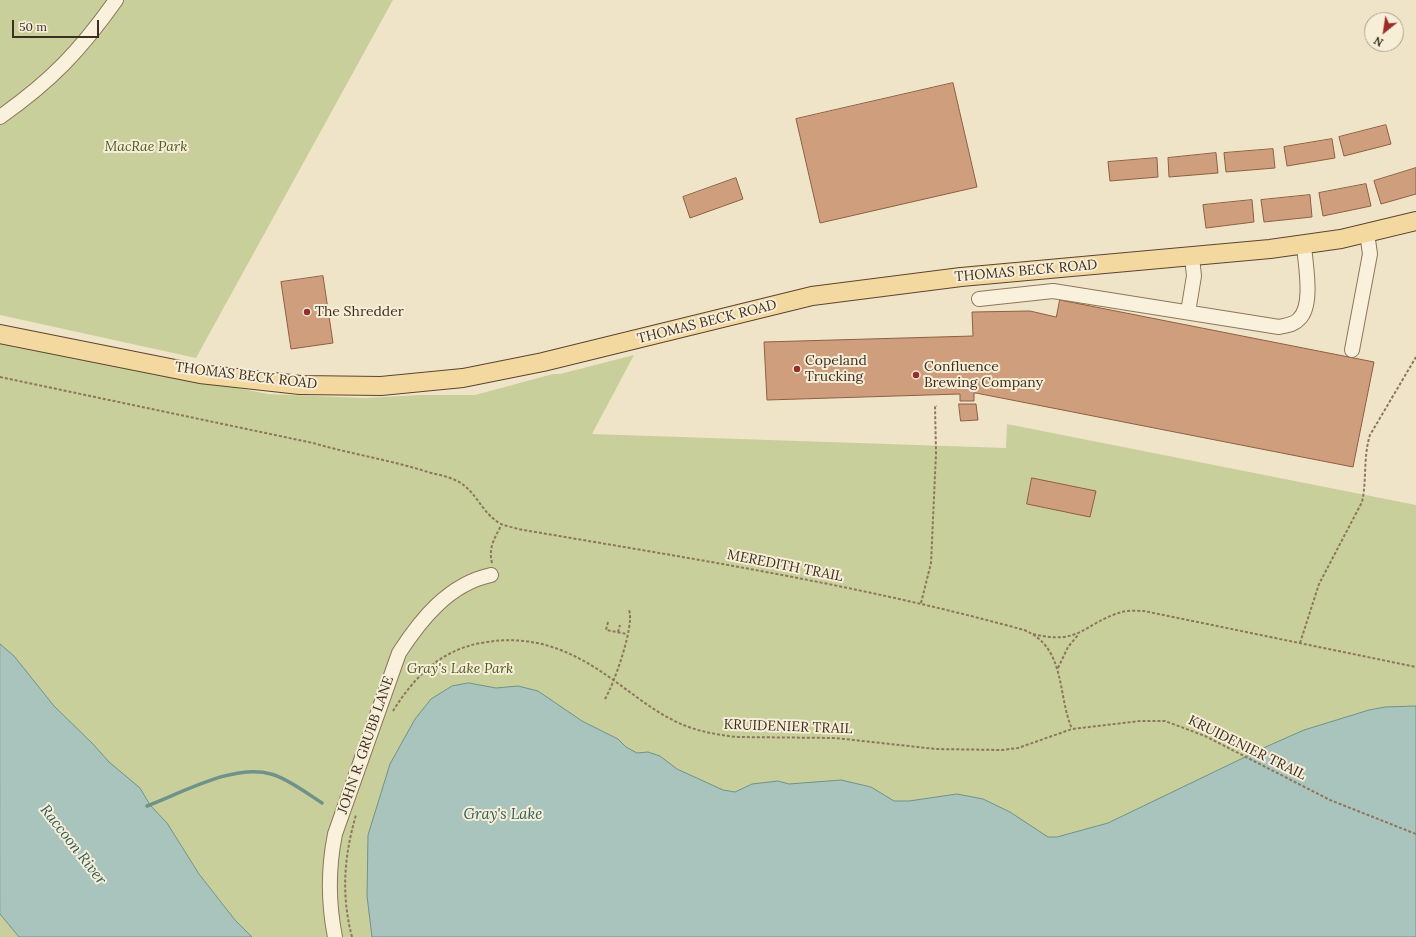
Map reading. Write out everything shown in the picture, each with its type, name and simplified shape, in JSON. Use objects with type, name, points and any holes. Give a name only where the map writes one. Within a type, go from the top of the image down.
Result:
[{"type":"main road","name":"THOMAS BECK ROAD","points":[[0,334],[200,374],[300,385],[382,386],[463,378],[543,362],[812,296],[903,283],[1304,245],[1341,239],[1416,220]]},
{"type":"lane","points":[[0,117],[43,85],[61,68],[92,35],[116,0]]},
{"type":"lane","points":[[1352,350],[1370,254],[1367,233]]},
{"type":"lane","points":[[979,299],[1053,291],[1279,327],[1292,324],[1300,318],[1306,308],[1308,293],[1304,245]]},
{"type":"lane","points":[[1188,312],[1194,276],[1192,256]]},
{"type":"lane","points":[[1028,271],[1031,294]]},
{"type":"lane","name":"JOHN R. GRUBB LANE","points":[[335,937],[331,916],[329,889],[330,860],[335,834],[399,653],[415,628],[434,606],[468,583],[491,575]]},
{"type":"path","points":[[1300,643],[1319,584],[1362,502],[1364,493],[1366,447],[1370,435],[1416,357]]},
{"type":"path","name":"MEREDITH TRAIL","points":[[0,378],[312,443],[343,452],[384,459],[445,476],[459,482],[464,486],[492,518],[502,524],[518,529],[736,566],[921,604],[1008,626],[1032,634],[1042,640],[1048,648],[1057,670],[1068,719],[1072,729]]},
{"type":"path","points":[[921,604],[931,563],[936,453],[935,406],[937,406]]},
{"type":"path","points":[[491,575],[492,566],[490,551],[502,524]]},
{"type":"path","points":[[606,699],[615,680],[631,620],[629,610]]},
{"type":"path","points":[[1032,634],[1064,638],[1079,634],[1110,617],[1123,612],[1144,611],[1416,667]]},
{"type":"path","points":[[608,622],[606,630],[627,634]]},
{"type":"path","points":[[618,632],[620,625]]},
{"type":"path","points":[[1057,670],[1068,647],[1079,634]]},
{"type":"path","name":"KRUIDENIER TRAIL","points":[[390,717],[408,688],[431,664],[451,652],[473,644],[494,640],[511,639],[550,645],[574,655],[615,680],[669,719],[696,730],[736,736],[835,738],[936,748],[1002,750],[1018,748],[1072,729],[1140,721],[1165,721],[1205,736],[1330,800],[1416,834]]},
{"type":"path","points":[[352,937],[345,905],[344,878],[348,846],[358,810]]},
{"type":"green space","name":"MacRae Park","points":[[0,0],[393,0],[196,358],[0,315]]},
{"type":"green space","name":"Gray's Lake Park","points":[[0,342],[268,394],[364,398],[419,395],[475,395],[553,374],[560,374],[634,355],[592,434],[1006,448],[1007,424],[1416,505],[1416,937],[252,937],[235,920],[199,874],[175,836],[0,656]]},
{"type":"green space","points":[[0,914],[19,937],[0,937]]},
{"type":"water","name":"Raccoon River","points":[[0,644],[14,656],[54,706],[109,762],[140,788],[150,805],[167,823],[199,874],[235,920],[252,937],[19,937],[0,914]]},
{"type":"water","name":"Gray's Lake","points":[[469,683],[496,688],[518,686],[538,691],[582,721],[618,739],[626,747],[637,753],[648,752],[660,756],[677,769],[723,790],[735,792],[752,784],[778,781],[789,784],[841,780],[871,787],[894,801],[909,801],[957,794],[983,799],[1010,812],[1048,837],[1057,837],[1108,823],[1304,730],[1369,710],[1385,707],[1416,706],[1416,937],[372,937],[367,896],[368,835],[390,764],[415,719],[431,699],[452,686]]},
{"type":"building","points":[[953,83],[977,187],[820,223],[796,119]]},
{"type":"building","points":[[1386,125],[1391,144],[1344,156],[1339,137]]},
{"type":"building","points":[[1332,139],[1335,158],[1287,166],[1284,147]]},
{"type":"building","points":[[1273,149],[1275,168],[1226,172],[1224,153]]},
{"type":"building","points":[[1216,153],[1218,173],[1169,177],[1168,158]]},
{"type":"building","points":[[1157,158],[1158,177],[1110,181],[1108,162]]},
{"type":"building","points":[[1416,168],[1416,194],[1381,204],[1374,181]]},
{"type":"building","points":[[736,178],[743,199],[690,218],[683,197]]},
{"type":"building","points":[[1366,184],[1371,206],[1323,216],[1319,193]]},
{"type":"building","points":[[1310,195],[1312,217],[1264,222],[1261,200]]},
{"type":"building","points":[[1252,200],[1254,222],[1206,228],[1203,205]]},
{"type":"building","name":"The Shredder","points":[[323,276],[333,343],[291,349],[281,282]]},
{"type":"building","points":[[1060,300],[1374,362],[1353,467],[976,393],[974,393],[974,401],[960,401],[960,394],[767,400],[764,342],[973,336],[972,312],[1030,311],[1056,317]]},
{"type":"building","points":[[959,404],[976,404],[978,420],[961,421]]},
{"type":"building","points":[[1032,478],[1096,491],[1090,517],[1027,504]]},
{"type":"waterway","points":[[147,806],[208,781],[225,776],[256,772],[271,774],[284,779],[322,803]]},
{"type":"place","name":"The Shredder","points":[[307,312]]},
{"type":"place","name":"Copeland Trucking","points":[[797,369]]},
{"type":"place","name":"Confluence Brewing Company","points":[[916,375]]}]
